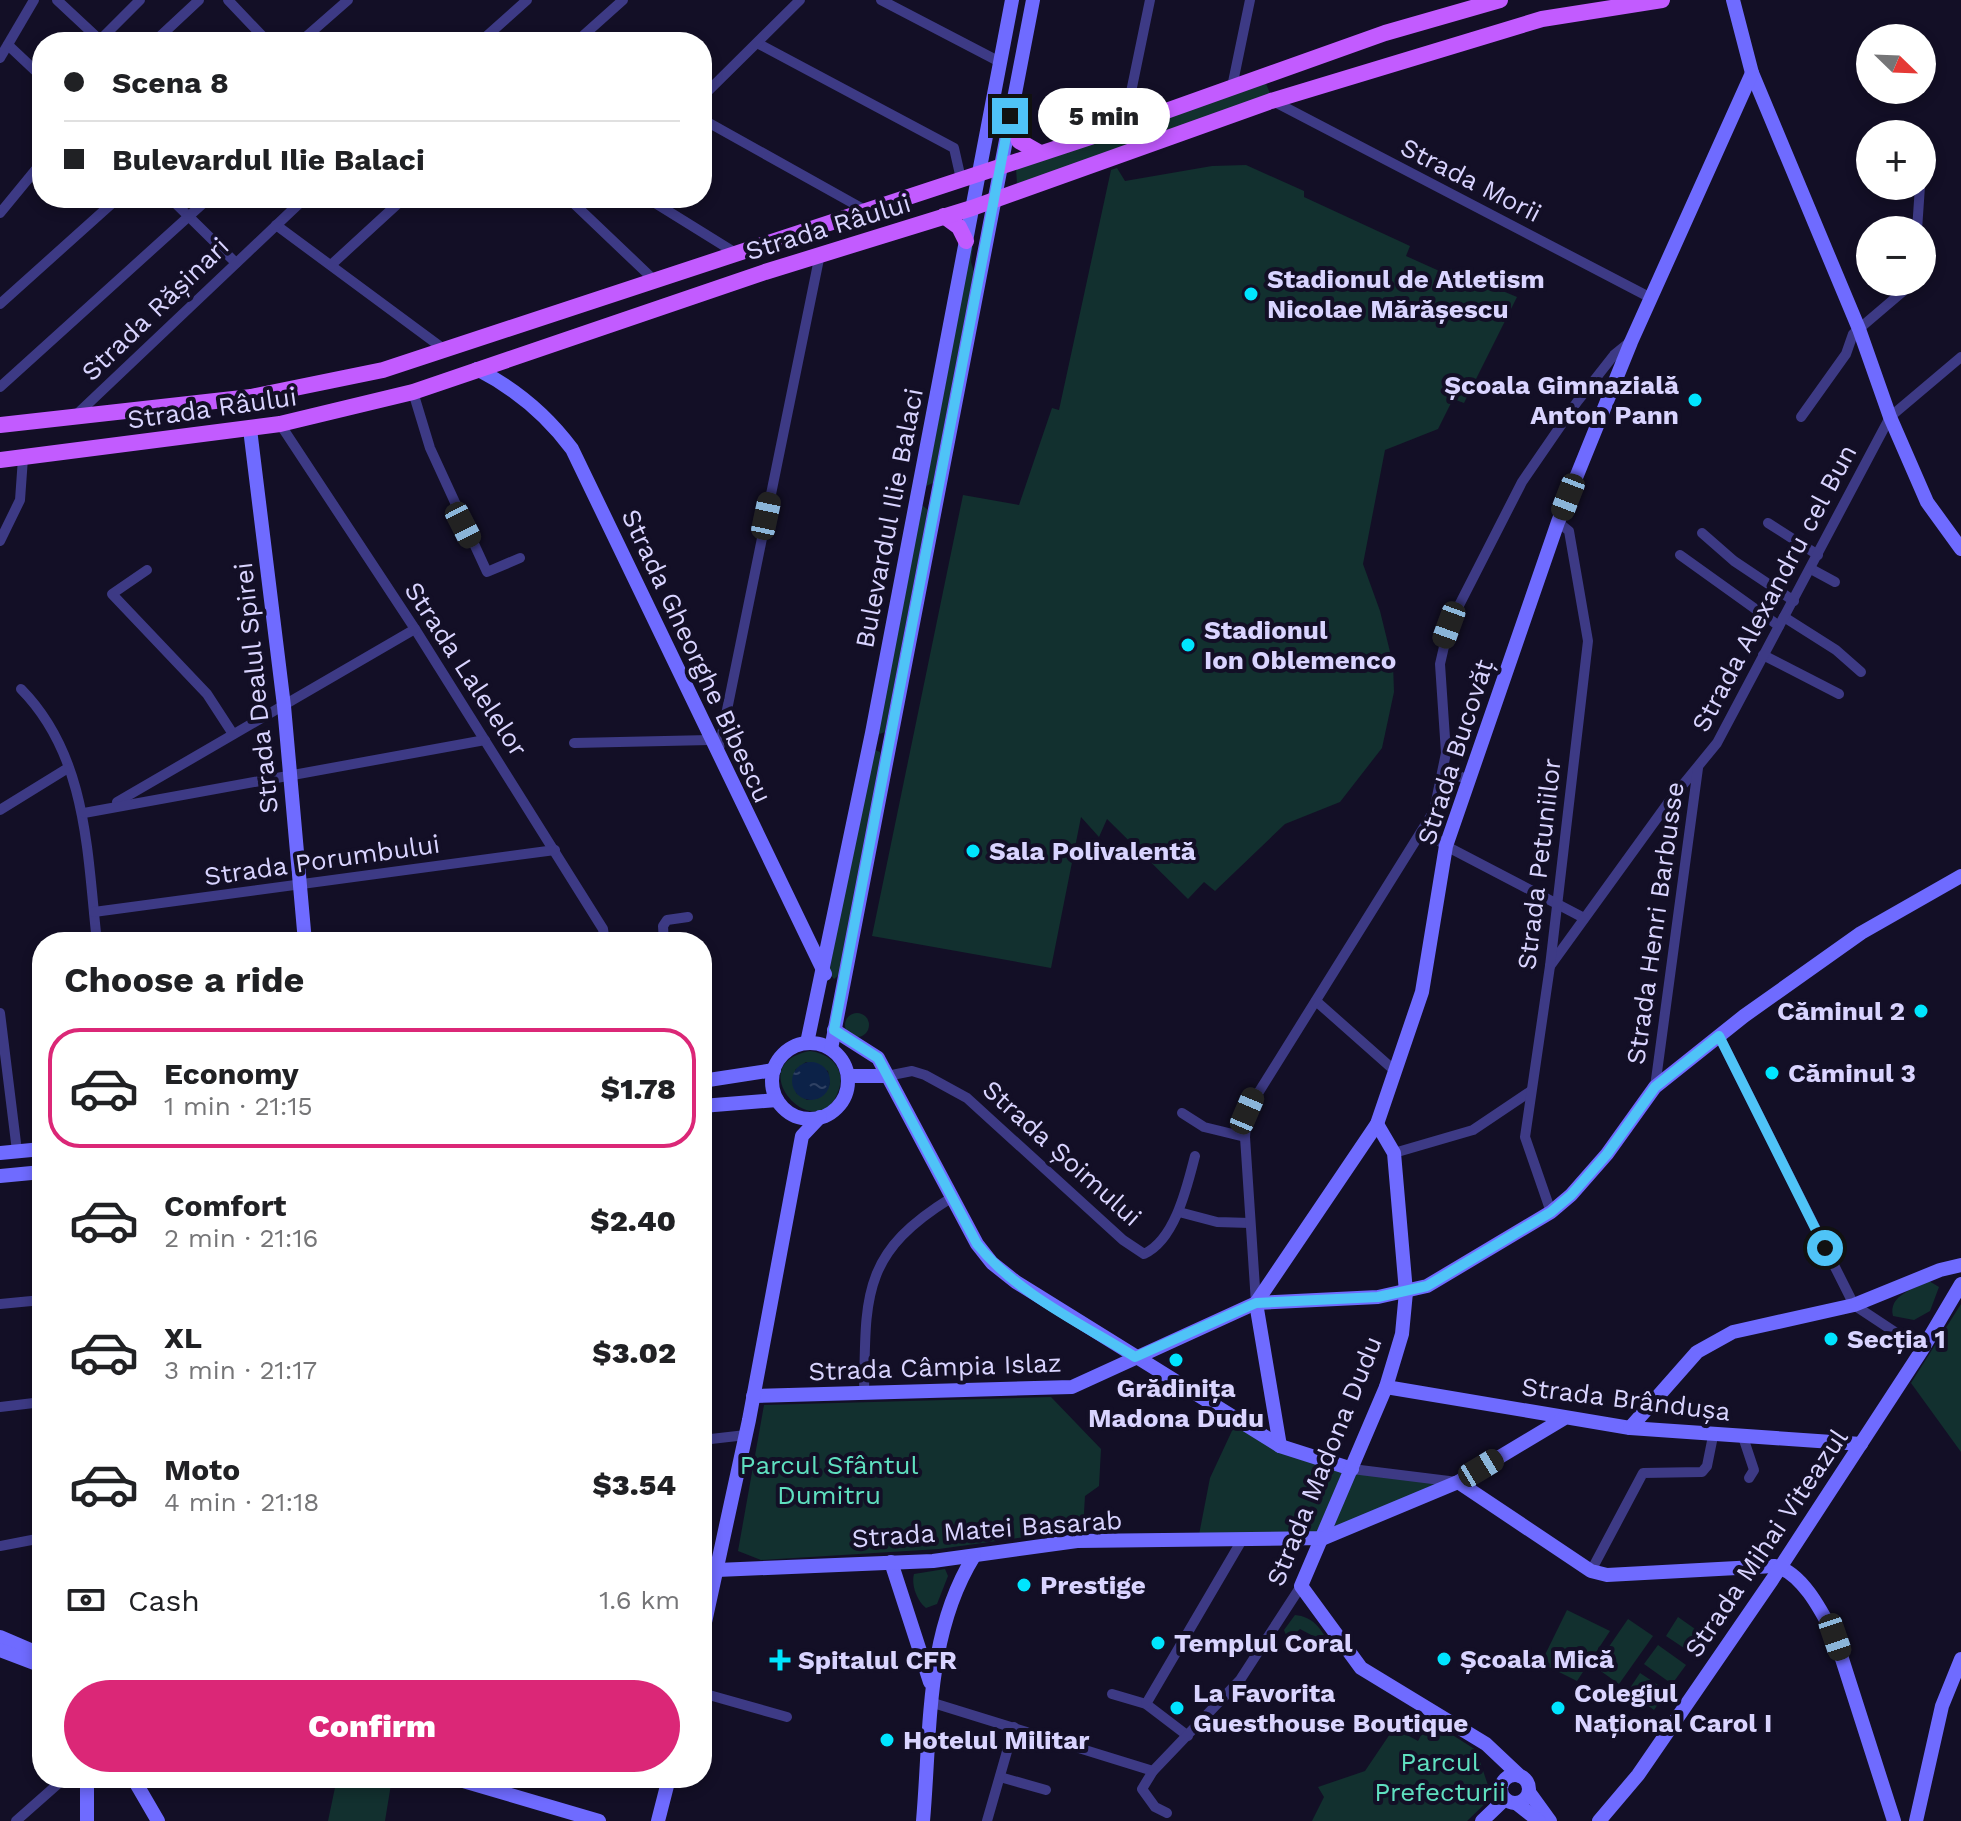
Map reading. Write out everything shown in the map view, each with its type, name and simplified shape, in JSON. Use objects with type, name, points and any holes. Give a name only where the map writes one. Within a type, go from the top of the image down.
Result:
[{"type":"main road","name":"Strada Râului","points":[[2,421],[71,420],[251,397],[383,370],[1124,126],[1385,33],[1500,0]]},
{"type":"main road","name":"Strada Râului","points":[[0,460],[250,429],[413,392],[820,254],[972,208],[1271,101],[1542,19],[1662,0]]},
{"type":"main road","points":[[1010,116],[1019,141],[1040,153]]},
{"type":"main road","points":[[944,216],[959,227],[966,241]]},
{"type":"street","points":[[0,58],[34,0]]},
{"type":"street","points":[[57,0],[91,32]]},
{"type":"street","points":[[110,32],[140,0]]},
{"type":"street","points":[[165,32],[199,0]]},
{"type":"street","points":[[228,0],[258,32]]},
{"type":"street","points":[[312,32],[348,0]]},
{"type":"street","points":[[491,32],[527,0]]},
{"type":"street","points":[[587,32],[623,0]]},
{"type":"street","points":[[712,88],[800,0]]},
{"type":"street","points":[[881,0],[1000,62]]},
{"type":"street","name":"Bulevardul Ilie Balaci","points":[[807,1043],[872,733],[1012,0]]},
{"type":"street","name":"Bulevardul Ilie Balaci","points":[[831,1049],[1033,0]]},
{"type":"street","points":[[1124,126],[1150,0]]},
{"type":"street","points":[[1232,87],[1250,0]]},
{"type":"street","points":[[1733,0],[1752,73],[1859,329],[1890,417],[1927,502],[1961,549]]},
{"type":"street","points":[[759,44],[954,148],[961,179]]},
{"type":"street","points":[[8,45],[32,68]]},
{"type":"street","name":"Strada Bucovăț","points":[[1256,1303],[1377,1124],[1422,992],[1446,846],[1558,522],[1631,342],[1752,73]]},
{"type":"street","name":"Strada Morii","points":[[1271,101],[1651,298]]},
{"type":"street","points":[[712,125],[865,210]]},
{"type":"street","points":[[0,213],[32,174]]},
{"type":"street","points":[[0,304],[107,208]]},
{"type":"street","points":[[181,208],[236,263]]},
{"type":"street","points":[[0,387],[198,208]]},
{"type":"street","name":"Strada Rășinari","points":[[71,420],[294,208]]},
{"type":"street","points":[[331,265],[393,208]]},
{"type":"street","points":[[579,208],[653,279]]},
{"type":"street","points":[[663,208],[734,252]]},
{"type":"street","points":[[276,225],[445,350]]},
{"type":"street","points":[[717,756],[820,254]]},
{"type":"street","points":[[1801,417],[1859,329],[1898,296]]},
{"type":"street","points":[[1280,1446],[1256,1303],[1245,1137],[1247,1111],[1254,1095],[1425,830],[1444,771],[1440,664],[1443,641],[1522,482],[1570,410],[1614,355],[1631,342]]},
{"type":"street","name":"Strada Alexandru cel Bun","points":[[1550,966],[1717,743],[1890,417],[1961,357]]},
{"type":"street","name":"Strada Gheorghe Bibescu","points":[[477,369],[531,403],[553,424],[572,449],[822,979],[841,992]]},
{"type":"street","points":[[413,392],[430,448],[487,572],[520,558]]},
{"type":"street","points":[[1570,410],[1597,422]]},
{"type":"street","name":"Strada Lalelelor","points":[[280,424],[415,629],[603,932]]},
{"type":"street","name":"Strada Dealul Spirei","points":[[250,429],[284,706],[304,932]]},
{"type":"street","points":[[0,541],[20,500],[23,458]]},
{"type":"street","name":"Strada Petuniilor","points":[[1551,1212],[1525,1137],[1550,966],[1588,641],[1569,531],[1558,522]]},
{"type":"street","points":[[1768,523],[1818,555]]},
{"type":"street","points":[[1702,533],[1734,561],[1794,601]]},
{"type":"street","points":[[1680,555],[1782,621],[1836,650],[1861,672]]},
{"type":"street","points":[[1811,569],[1835,582]]},
{"type":"street","points":[[147,570],[112,594],[207,694],[233,734]]},
{"type":"street","points":[[109,807],[415,629]]},
{"type":"street","points":[[1763,655],[1839,694]]},
{"type":"street","points":[[21,689],[38,711],[68,768],[84,813],[96,932]]},
{"type":"street","points":[[872,733],[890,736]]},
{"type":"street","points":[[84,813],[485,740]]},
{"type":"street","points":[[574,743],[710,740]]},
{"type":"street","name":"Strada Henri Barbusse","points":[[1655,1087],[1699,766]]},
{"type":"street","points":[[0,810],[68,768]]},
{"type":"street","points":[[1444,771],[1470,780]]},
{"type":"street","points":[[1425,830],[1446,846],[1584,918]]},
{"type":"street","name":"Strada Porumbului","points":[[94,912],[555,850]]},
{"type":"street","name":"Strada Câmpia Islaz","points":[[753,1396],[1072,1387],[1256,1303],[1329,1302],[1406,1292],[1427,1286],[1551,1212],[1571,1195],[1607,1154],[1655,1087],[1719,1036],[1861,933],[1961,876]]},
{"type":"street","points":[[663,932],[667,920],[688,917]]},
{"type":"street","points":[[1316,1001],[1395,1071]]},
{"type":"street","points":[[0,1013],[17,1151]]},
{"type":"street","points":[[834,1030],[878,1058],[951,1198],[992,1263],[1135,1357],[1280,1446],[1352,1469],[1458,1482],[1591,1571],[1607,1575],[1780,1567],[1806,1592],[1835,1637],[1894,1821]]},
{"type":"street","points":[[1719,1036],[1854,1305],[1922,1350]]},
{"type":"street","points":[[712,1559],[746,1435],[802,1136],[820,1117],[838,1106],[847,1087],[848,1076],[842,1061],[831,1049],[807,1043],[790,1049],[774,1070],[772,1085],[777,1100],[793,1114],[802,1136]]},
{"type":"street","points":[[712,1079],[774,1070]]},
{"type":"street","name":"Strada Șoimului","points":[[848,1076],[887,1076],[912,1071],[967,1098],[1138,1253],[1147,1254],[1179,1212],[1195,1156]]},
{"type":"street","points":[[1394,1153],[1473,1130],[1531,1091]]},
{"type":"street","points":[[712,1105],[777,1100]]},
{"type":"street","points":[[1182,1113],[1204,1127],[1245,1137]]},
{"type":"street","points":[[793,1114],[820,1117]]},
{"type":"street","name":"Strada Madona Dudu","points":[[1153,1771],[1240,1680],[1293,1604],[1324,1538],[1386,1387],[1402,1334],[1406,1292],[1394,1153],[1377,1124]]},
{"type":"street","points":[[0,1153],[32,1150]]},
{"type":"street","points":[[0,1176],[32,1173]]},
{"type":"street","points":[[864,1394],[866,1316],[871,1282],[881,1262],[906,1231],[951,1198]]},
{"type":"street","name":"Strada Șoimului","points":[[1179,1212],[1217,1222],[1250,1223]]},
{"type":"street","points":[[1630,1428],[1697,1352],[1733,1332],[1854,1305],[1940,1270],[1961,1265]]},
{"type":"street","name":"Strada Mihai Viteazul","points":[[1599,1821],[1638,1775],[1780,1567],[1922,1350],[1961,1284]]},
{"type":"street","points":[[0,1304],[32,1301]]},
{"type":"street","name":"Strada Brândușa","points":[[1386,1387],[1630,1428],[1861,1444]]},
{"type":"street","points":[[0,1407],[32,1403]]},
{"type":"street","points":[[1324,1538],[1458,1482],[1563,1419]]},
{"type":"street","points":[[712,1439],[746,1435]]},
{"type":"street","points":[[1591,1571],[1643,1473],[1702,1472],[1707,1466],[1713,1436]]},
{"type":"street","points":[[1743,1437],[1754,1470],[1749,1478]]},
{"type":"street","name":"Strada Matei Basarab","points":[[712,1570],[974,1556],[1077,1541],[1324,1538]]},
{"type":"street","points":[[0,1546],[32,1540]]},
{"type":"street","points":[[1146,1704],[1242,1540]]},
{"type":"street","points":[[923,1821],[930,1682],[957,1590],[974,1556]]},
{"type":"street","points":[[891,1562],[930,1682]]},
{"type":"street","points":[[1301,1586],[1361,1668],[1486,1744],[1529,1785],[1525,1800],[1510,1801],[1482,1821]]},
{"type":"street","points":[[0,1637],[32,1651]]},
{"type":"street","points":[[0,1650],[32,1662]]},
{"type":"street","points":[[1916,1821],[1942,1706],[1961,1659]]},
{"type":"street","points":[[1112,1694],[1146,1704],[1188,1736]]},
{"type":"street","points":[[712,1696],[787,1717]]},
{"type":"street","points":[[930,1702],[1153,1771],[1142,1789],[1155,1807],[1167,1813]]},
{"type":"street","points":[[987,1821],[1014,1727]]},
{"type":"street","points":[[1486,1744],[1496,1758],[1504,1781],[1501,1790],[1510,1801],[1539,1821]]},
{"type":"street","points":[[1504,1781],[1520,1776]]},
{"type":"street","points":[[1000,1777],[1046,1790]]},
{"type":"street","points":[[16,1821],[53,1788]]},
{"type":"street","points":[[87,1788],[87,1821]]},
{"type":"street","points":[[139,1788],[158,1821]]},
{"type":"street","points":[[482,1788],[559,1815],[599,1821]]},
{"type":"street","points":[[658,1821],[666,1788]]},
{"type":"street","points":[[1529,1792],[1550,1821]]},
{"type":"green space","points":[[1265,81],[1271,96],[1017,184],[1016,168]]},
{"type":"green space","points":[[1246,165],[1304,191],[1304,197],[1410,246],[1406,256],[1446,274],[1450,269],[1517,297],[1464,403],[1453,399],[1438,429],[1385,450],[1363,564],[1380,611],[1393,664],[1394,692],[1382,748],[1340,802],[1285,824],[1215,891],[1204,882],[1188,899],[1107,819],[1099,837],[1081,817],[1051,968],[872,936],[963,495],[1019,505],[1052,408],[1059,410],[1111,170],[1117,168],[1125,181],[1212,166]]},
{"type":"green space","points":[[976,220],[971,262],[974,272],[933,483],[926,486]]},
{"type":"green space","points":[[920,507],[928,510],[885,732],[877,735]]},
{"type":"green space","points":[[875,750],[880,752],[881,759],[839,975],[834,979],[829,973],[870,755]]},
{"type":"green space","points":[[857,1013],[865,1017],[869,1025],[865,1033],[857,1037],[849,1033],[845,1025],[849,1017]]},
{"type":"green space","points":[[810,1051],[824,1055],[834,1063],[841,1081],[829,1106],[816,1112],[802,1108],[790,1099],[782,1086],[781,1072],[790,1059]],"holes":[[[806,1062],[828,1071],[830,1084],[819,1098],[807,1100],[796,1093],[795,1070]]]},
{"type":"green space","points":[[1929,1281],[1939,1287],[1930,1311],[1914,1320],[1893,1316],[1892,1309],[1898,1298]]},
{"type":"green space","points":[[1961,1304],[1961,1452],[1911,1383]]},
{"type":"green space","name":"Parcul Sfântul Dumitru","points":[[1051,1397],[1101,1449],[1099,1486],[1085,1496],[1083,1529],[939,1549],[761,1560],[738,1551],[764,1405]]},
{"type":"green space","points":[[1237,1420],[1295,1453],[1449,1482],[1324,1538],[1198,1540],[1210,1478]]},
{"type":"green space","points":[[945,1569],[948,1576],[937,1604],[926,1608],[916,1592],[914,1574]]},
{"type":"green space","points":[[1567,1610],[1610,1631],[1577,1681],[1541,1663]]},
{"type":"green space","points":[[1295,1615],[1315,1624],[1328,1642],[1321,1647],[1315,1637],[1300,1629],[1288,1640],[1284,1630]]},
{"type":"green space","points":[[1678,1617],[1705,1636],[1693,1654],[1666,1636]]},
{"type":"green space","points":[[1628,1619],[1653,1636],[1619,1684],[1595,1667]]},
{"type":"green space","points":[[1658,1645],[1686,1665],[1672,1684],[1644,1664]]},
{"type":"green space","points":[[1640,1673],[1667,1691],[1654,1710],[1628,1691]]},
{"type":"green space","name":"Parcul Prefecturii","points":[[1429,1720],[1476,1750],[1492,1797],[1467,1821],[1312,1821],[1324,1797],[1318,1787],[1365,1771],[1394,1728],[1418,1741]]},
{"type":"green space","points":[[335,1788],[390,1788],[385,1821],[328,1821]]},
{"type":"water","points":[[811,1062],[825,1067],[830,1081],[825,1095],[811,1100],[797,1095],[792,1081],[797,1067]]},
{"type":"place","name":"Stadionul de Atletism Nicolae Mărășescu","points":[[1251,294]]},
{"type":"place","name":"Școala Gimnazială Anton Pann","points":[[1695,400]]},
{"type":"place","name":"Stadionul Ion Oblemenco","points":[[1188,645]]},
{"type":"place","name":"Sala Polivalentă","points":[[973,851]]},
{"type":"place","name":"Căminul 2","points":[[1921,1011]]},
{"type":"place","name":"Căminul 3","points":[[1772,1073]]},
{"type":"place","name":"Secția 1","points":[[1831,1339]]},
{"type":"place","name":"Grădinița Madona Dudu","points":[[1176,1360]]},
{"type":"place","name":"Prestige","points":[[1024,1585]]},
{"type":"place","name":"Templul Coral","points":[[1158,1643]]},
{"type":"place","name":"Școala Mică","points":[[1444,1659]]},
{"type":"place","name":"Spitalul CFR","points":[[780,1660]]},
{"type":"place","name":"La Favorita Guesthouse Boutique","points":[[1177,1708]]},
{"type":"place","name":"Colegiul Național Carol I","points":[[1558,1708]]},
{"type":"place","name":"Hotelul Militar","points":[[887,1740]]},
{"type":"route","points":[[1010,116],[834,1030],[878,1058],[977,1244],[992,1263],[1016,1282],[1135,1357],[1256,1303],[1329,1302],[1418,1289],[1551,1212],[1571,1195],[1607,1154],[1655,1087],[1719,1036],[1825,1248]]}]
